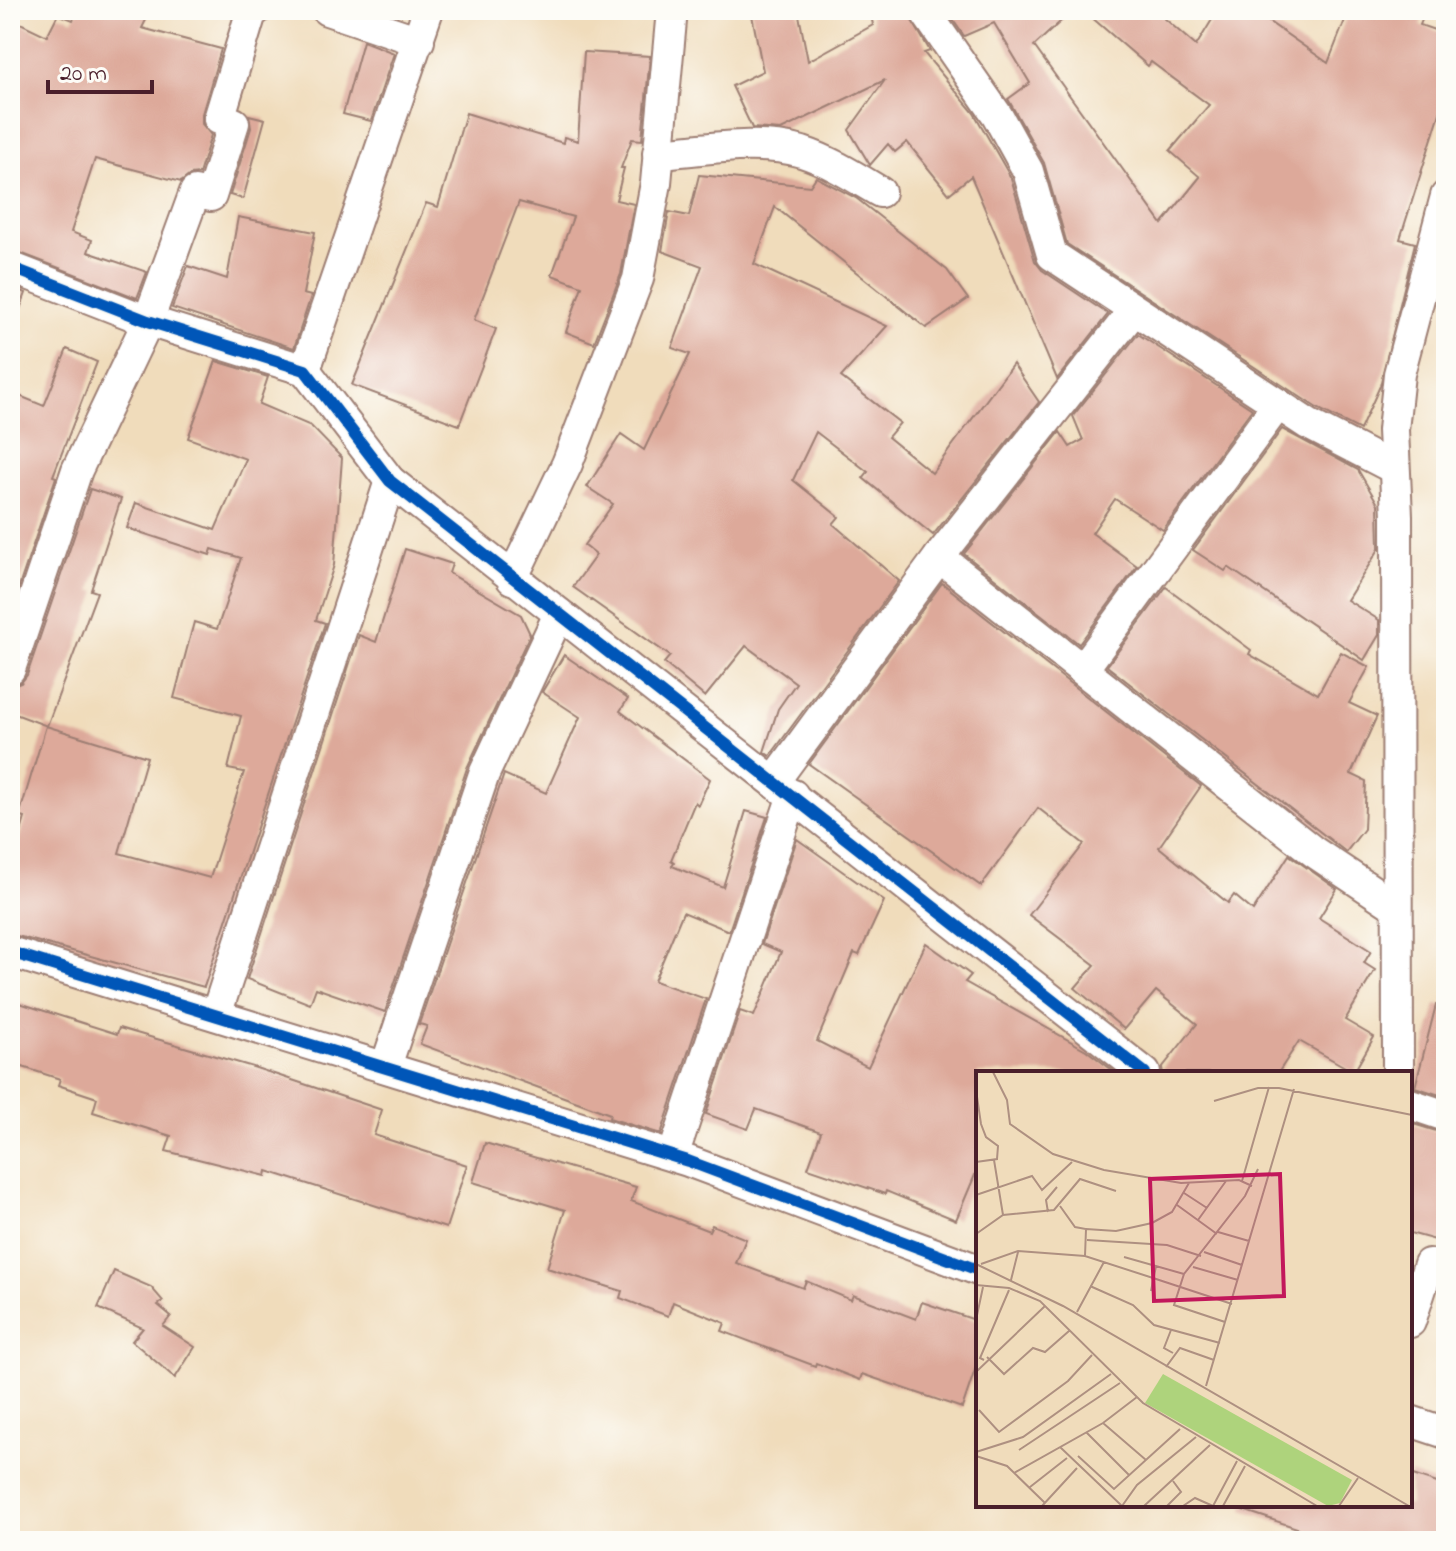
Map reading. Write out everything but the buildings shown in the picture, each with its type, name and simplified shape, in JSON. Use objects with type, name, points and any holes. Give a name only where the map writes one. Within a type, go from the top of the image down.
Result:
[{"type":"street","points":[[10,669],[77,470],[148,321],[195,192],[211,196],[219,177],[234,123],[219,119],[251,13],[256,10]]},
{"type":"street","points":[[327,10],[419,41]]},
{"type":"street","points":[[305,370],[428,10]]},
{"type":"street","points":[[512,579],[567,464],[638,279],[658,153],[672,10]]},
{"type":"street","points":[[924,10],[997,115],[1028,171],[1052,255],[1308,424],[1393,468]]},
{"type":"street","points":[[658,153],[753,147],[800,151],[842,169],[880,192]]},
{"type":"street","points":[[1398,1071],[1395,906],[1397,516],[1393,468],[1399,374],[1446,196]]},
{"type":"street","points":[[10,267],[148,321],[305,370],[390,481],[1142,1071]]},
{"type":"street","points":[[673,1156],[784,787],[939,557],[1134,310]]},
{"type":"street","points":[[1083,669],[1278,404]]},
{"type":"street","points":[[216,1015],[390,481]]},
{"type":"street","points":[[939,557],[1314,852],[1395,906]]},
{"type":"street","points":[[386,1066],[484,774],[559,614]]},
{"type":"street","points":[[10,952],[673,1156],[976,1269]]},
{"type":"street","points":[[1412,1105],[1446,1116]]},
{"type":"street","points":[[1412,1315],[1428,1262]]},
{"type":"street","points":[[1412,1422],[1446,1433]]},
{"type":"cycle path","points":[[10,267],[148,321],[305,370],[390,481],[1142,1071]]},
{"type":"cycle path","points":[[10,952],[688,1161],[976,1269]]}]
